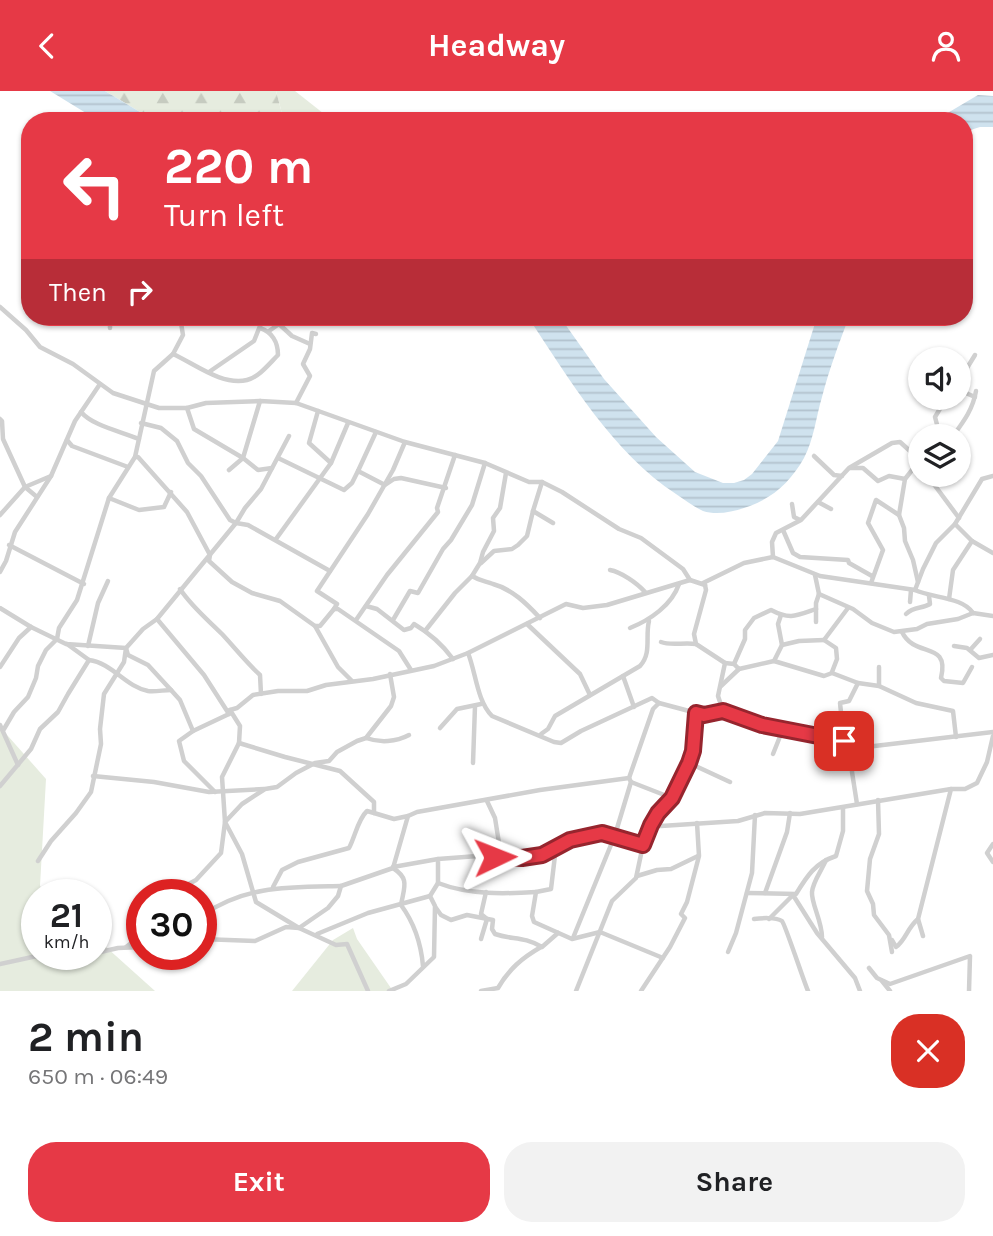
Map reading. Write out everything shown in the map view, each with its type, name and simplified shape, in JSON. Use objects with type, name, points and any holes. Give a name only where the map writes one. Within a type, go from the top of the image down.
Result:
[{"type":"street","points":[[0,307],[21,326]]},
{"type":"street","points":[[21,326],[40,347],[74,364],[107,390],[145,404],[159,408],[187,408],[206,403],[296,403],[405,442],[485,463],[529,482],[542,482],[618,529],[641,538],[683,569],[690,580]]},
{"type":"street","points":[[18,765],[2,727],[27,697],[46,650],[57,639],[60,628],[77,600],[109,498],[135,457],[154,371],[173,354],[183,335],[182,326]]},
{"type":"street","points":[[269,331],[276,326]]},
{"type":"street","points":[[281,326],[292,336],[310,344]]},
{"type":"street","points":[[173,354],[208,372],[233,381],[248,380],[278,355],[278,346],[269,331],[260,328],[254,341],[208,372]]},
{"type":"street","points":[[296,403],[310,376],[303,364],[310,349],[312,333],[316,334]]},
{"type":"street","points":[[971,362],[975,355]]},
{"type":"street","points":[[0,572],[15,531],[51,476],[81,412],[100,384]]},
{"type":"street","points":[[963,424],[970,415],[975,394],[971,393]]},
{"type":"street","points":[[229,470],[243,458],[260,401]]},
{"type":"street","points":[[187,408],[194,429],[258,470],[272,468]]},
{"type":"street","points":[[318,411],[309,443],[331,463]]},
{"type":"street","points":[[81,412],[88,420],[139,439]]},
{"type":"street","points":[[0,419],[3,439],[25,487],[37,496]]},
{"type":"street","points":[[141,422],[161,428],[177,441],[188,463],[201,476],[230,520],[248,525],[276,539],[330,571]]},
{"type":"street","points":[[276,539],[331,463],[348,423]]},
{"type":"street","points":[[278,458],[344,490],[352,484],[376,432]]},
{"type":"street","points":[[38,861],[91,792],[101,744],[103,694],[124,662],[126,648],[149,623],[157,619],[236,523],[261,489],[289,436]]},
{"type":"street","points":[[67,440],[72,446],[91,455],[128,467]]},
{"type":"street","points":[[315,625],[320,626],[337,604],[317,591],[350,544],[385,485],[405,442]]},
{"type":"street","points":[[773,557],[772,542],[776,533],[801,520],[849,468],[892,443],[901,442],[908,449]]},
{"type":"street","points":[[356,620],[387,575],[438,512],[455,455]]},
{"type":"street","points":[[814,456],[834,475],[842,476]]},
{"type":"street","points":[[135,457],[138,457],[187,512],[210,555],[209,561],[232,582],[252,593],[280,601],[315,625],[338,667],[352,681]]},
{"type":"street","points":[[393,620],[410,591],[418,593],[443,549],[463,522],[472,505],[485,463]]},
{"type":"street","points":[[849,468],[863,468],[878,481],[889,476],[905,479]]},
{"type":"street","points":[[358,471],[385,485]]},
{"type":"street","points":[[481,563],[483,552],[493,535],[493,518],[500,508],[506,473]]},
{"type":"street","points":[[908,475],[899,515],[918,582]]},
{"type":"street","points":[[0,515],[25,487],[51,476]]},
{"type":"street","points":[[911,602],[913,590],[936,543],[955,524],[982,479],[993,476]]},
{"type":"street","points":[[385,485],[401,478],[446,488]]},
{"type":"street","points":[[425,631],[481,563],[494,551],[512,549],[527,536],[542,482]]},
{"type":"street","points":[[936,487],[959,518]]},
{"type":"street","points":[[109,498],[139,510],[164,507],[171,492]]},
{"type":"street","points":[[871,583],[883,550],[868,523],[872,506],[876,500],[899,515]]},
{"type":"street","points":[[818,502],[831,509]]},
{"type":"street","points":[[792,504],[794,517],[801,520]]},
{"type":"street","points":[[533,511],[553,523]]},
{"type":"street","points":[[955,524],[972,541],[993,553]]},
{"type":"street","points":[[783,530],[793,554],[800,557],[848,560],[872,576]]},
{"type":"street","points":[[950,599],[953,570],[972,541]]},
{"type":"street","points":[[9,545],[84,584]]},
{"type":"street","points":[[696,644],[694,634],[706,590],[703,583],[744,563],[773,557],[815,575],[913,590],[950,599],[971,609],[973,613]]},
{"type":"street","points":[[610,570],[638,585],[645,592]]},
{"type":"street","points":[[815,575],[819,594],[816,622]]},
{"type":"street","points":[[472,576],[483,583],[495,584],[526,602],[540,618]]},
{"type":"street","points":[[216,792],[184,761],[179,741],[237,708],[253,695],[278,691],[299,692],[373,679],[453,659],[566,604],[583,608],[598,607],[690,580],[705,585]]},
{"type":"street","points":[[88,646],[98,603],[108,581]]},
{"type":"street","points":[[630,628],[649,621],[676,593],[679,584]]},
{"type":"street","points":[[180,589],[199,613],[260,675],[261,694]]},
{"type":"street","points":[[819,594],[848,608],[872,624],[894,632],[958,619],[973,613],[993,615]]},
{"type":"street","points":[[906,614],[917,607],[925,608],[930,604],[929,596]]},
{"type":"street","points":[[366,606],[393,620],[404,630],[414,624],[442,643],[453,659]]},
{"type":"street","points":[[0,608],[66,644],[89,660],[101,661],[147,691],[171,690]]},
{"type":"street","points":[[824,640],[848,608]]},
{"type":"street","points":[[334,609],[356,620],[399,651],[411,670]]},
{"type":"street","points":[[734,664],[746,639],[745,630],[752,620],[771,610],[791,617],[816,609]]},
{"type":"street","points":[[774,661],[782,646],[778,624],[781,615]]},
{"type":"street","points":[[157,619],[204,675],[240,726],[239,743],[222,778],[225,822],[220,853],[197,879]]},
{"type":"street","points":[[541,734],[548,729],[555,716],[640,666],[646,659],[649,621]]},
{"type":"street","points":[[527,624],[580,674],[590,695]]},
{"type":"street","points":[[0,667],[19,638],[31,627]]},
{"type":"street","points":[[902,632],[905,640],[921,650],[935,652],[940,656],[943,665],[941,678],[944,681],[963,683],[972,667]]},
{"type":"street","points":[[970,650],[980,639]]},
{"type":"street","points":[[782,646],[800,641],[824,640],[835,648],[837,659],[832,673]]},
{"type":"street","points":[[661,642],[668,645],[678,642],[696,644],[739,669]]},
{"type":"street","points":[[66,644],[126,648]]},
{"type":"street","points":[[954,646],[970,650],[979,657],[991,657]]},
{"type":"street","points":[[126,648],[128,655],[148,665],[180,700],[193,731]]},
{"type":"street","points":[[468,653],[478,682],[481,704],[492,716],[541,734],[554,742],[561,743],[582,730],[652,698],[659,703],[704,715],[723,711],[783,729],[866,747],[993,734],[987,762],[977,783],[965,789],[878,800],[800,814],[755,815],[738,821],[661,827],[651,825]]},
{"type":"street","points":[[0,786],[31,749],[40,730],[58,712],[89,660]]},
{"type":"street","points":[[721,687],[739,669],[774,661],[824,676],[832,673],[858,683],[879,686],[909,701],[953,711],[956,737]]},
{"type":"street","points":[[723,711],[719,696],[725,663]]},
{"type":"street","points":[[879,667],[879,686]]},
{"type":"street","points":[[93,776],[216,792],[277,787],[315,763],[328,761],[337,752],[366,738],[391,706],[394,697],[390,674]]},
{"type":"street","points":[[623,676],[626,690],[635,707]]},
{"type":"street","points":[[844,741],[839,703],[849,701],[858,683]]},
{"type":"street","points":[[572,939],[615,835],[653,709],[659,703]]},
{"type":"street","points":[[440,728],[457,709],[481,704]]},
{"type":"street","points":[[473,763],[475,706]]},
{"type":"street","points":[[636,878],[643,845],[651,825],[672,798],[689,763],[693,751],[696,713]]},
{"type":"street","points":[[774,754],[783,729]]},
{"type":"street","points":[[366,738],[388,741],[408,735]]},
{"type":"street","points":[[239,743],[340,771],[374,802],[374,813]]},
{"type":"street","points":[[854,745],[852,772],[857,804]]},
{"type":"street","points":[[689,763],[730,782]]},
{"type":"street","points":[[272,888],[282,870],[298,862],[349,848],[359,829],[362,816],[367,811],[394,819],[433,809],[540,790],[630,780],[672,798]]},
{"type":"street","points":[[225,822],[242,804],[265,789]]},
{"type":"street","points":[[923,936],[918,919],[951,789]]},
{"type":"street","points":[[878,800],[878,834],[870,859],[867,891],[873,904],[872,910],[896,947],[901,943],[908,927],[918,919]]},
{"type":"street","points":[[487,801],[495,818],[499,843],[490,850],[491,855]]},
{"type":"street","points":[[769,919],[796,894],[810,870],[836,856],[844,831],[843,808]]},
{"type":"street","points":[[765,893],[787,832],[790,813]]},
{"type":"street","points":[[728,951],[747,893],[753,862],[755,815]]},
{"type":"street","points":[[393,868],[408,816]]},
{"type":"street","points":[[225,822],[242,854],[256,902],[299,928],[336,944],[347,944],[368,991]]},
{"type":"street","points":[[641,991],[685,918],[681,913],[687,902],[699,856],[697,823]]},
{"type":"street","points":[[217,906],[253,891],[341,886],[393,868],[438,859],[491,855],[522,858],[542,855],[570,840],[602,833],[643,845]]},
{"type":"street","points":[[993,843],[987,853],[993,863]]},
{"type":"street","points":[[438,883],[458,891],[551,890],[556,847]]},
{"type":"street","points":[[576,991],[612,901],[640,874],[671,869],[699,856]]},
{"type":"street","points":[[317,934],[368,913],[430,896],[438,883],[438,859]]},
{"type":"street","points":[[822,938],[821,922],[811,894],[827,859]]},
{"type":"street","points":[[393,868],[402,874],[405,880],[401,905],[421,944],[423,966]]},
{"type":"street","points":[[217,940],[255,941],[286,927],[299,928],[328,908],[338,896],[341,886]]},
{"type":"street","points":[[486,892],[481,913],[487,919]]},
{"type":"street","points":[[536,892],[532,916],[534,922],[572,939],[600,932],[663,958]]},
{"type":"street","points":[[747,893],[793,895]]},
{"type":"street","points":[[793,895],[822,938],[855,978],[860,991]]},
{"type":"street","points":[[430,896],[441,915],[451,920],[467,915],[493,920],[492,929],[495,934],[528,939],[542,947]]},
{"type":"street","points":[[389,991],[406,984],[434,957],[435,906]]},
{"type":"street","points":[[481,939],[487,919]]},
{"type":"street","points":[[754,919],[780,920],[784,924],[790,947],[808,991]]},
{"type":"street","points":[[481,991],[498,988],[507,972],[519,961],[558,933]]},
{"type":"street","points":[[889,936],[892,952]]},
{"type":"street","points":[[112,950],[125,948]]},
{"type":"street","points":[[881,981],[890,984],[970,956],[969,991]]},
{"type":"street","points":[[0,964],[21,959]]},
{"type":"street","points":[[869,968],[890,991]]},
{"type":"green space","points":[[105,91],[276,91],[282,112],[140,112]]},
{"type":"green space","points":[[276,91],[295,91],[322,112],[282,112]]},
{"type":"green space","points":[[0,727],[46,779],[40,879],[21,879],[21,970],[112,970],[112,952],[126,965],[126,970],[132,970],[155,991],[0,991]]},
{"type":"green space","points":[[353,928],[357,939],[393,991],[292,991],[333,940]]},
{"type":"water","points":[[50,91],[105,91],[140,112],[84,112]]},
{"type":"water","points":[[978,95],[993,96],[993,127],[973,129],[973,112],[949,112]]},
{"type":"water","points":[[534,326],[566,326],[604,379],[656,437],[695,472],[723,483],[734,483],[752,474],[778,441],[814,326],[846,326],[810,443],[799,466],[788,481],[767,498],[727,512],[703,511],[653,477],[612,436]]},
{"type":"route","points":[[495,857],[522,858],[542,855],[570,840],[602,833],[643,845],[651,825],[672,798],[689,763],[693,751],[696,713],[704,715],[723,711],[762,725],[844,741]]}]
